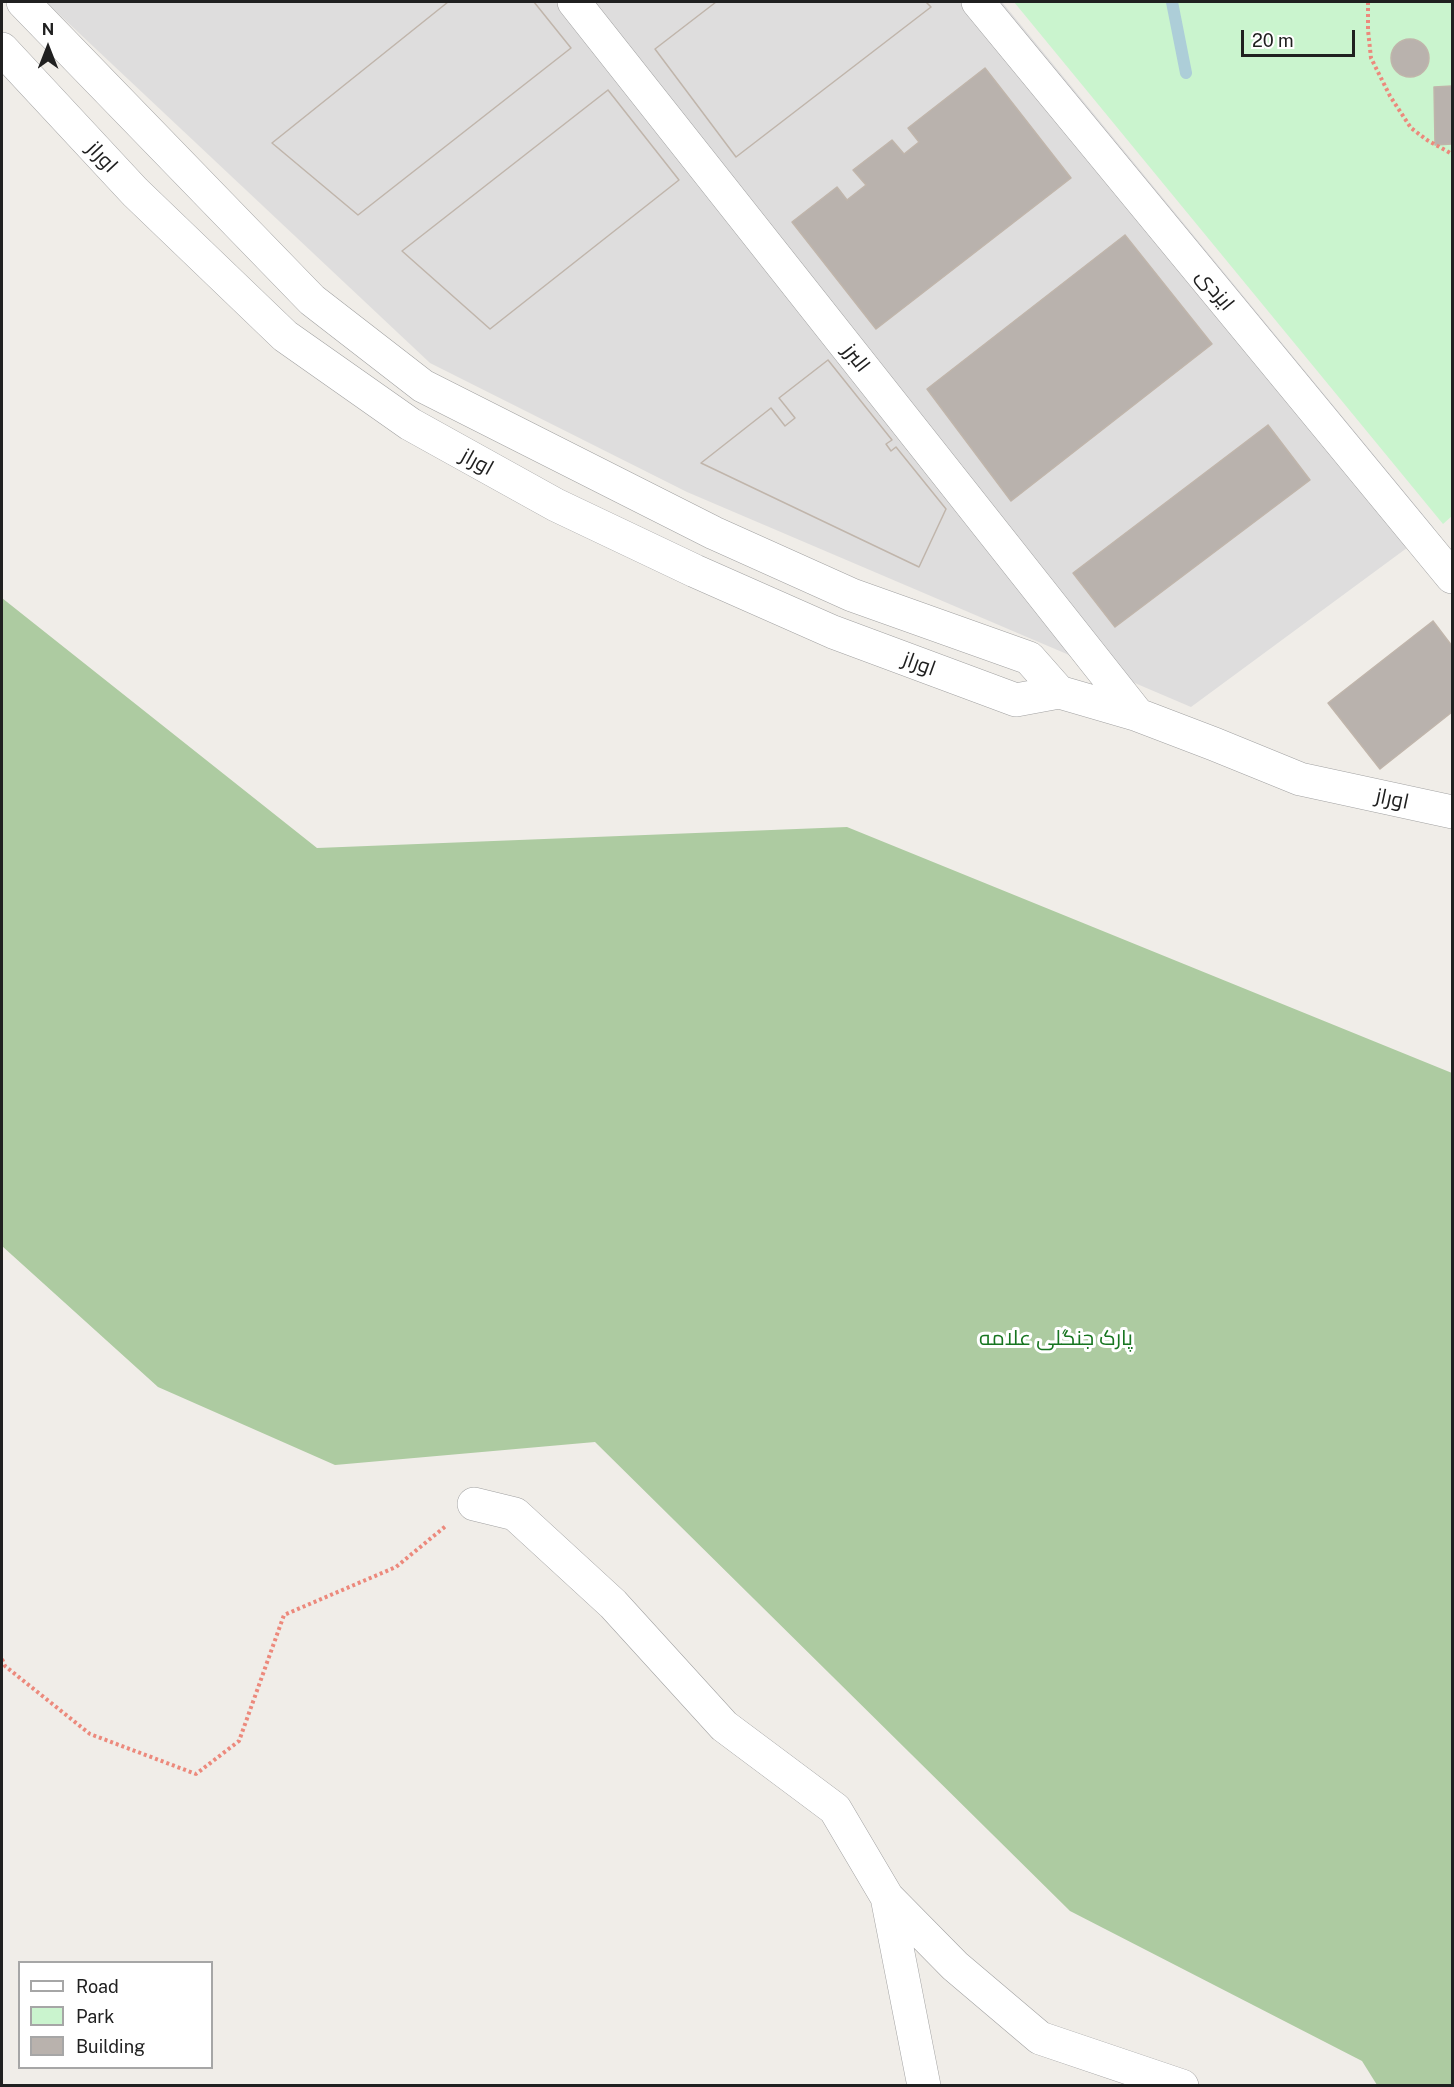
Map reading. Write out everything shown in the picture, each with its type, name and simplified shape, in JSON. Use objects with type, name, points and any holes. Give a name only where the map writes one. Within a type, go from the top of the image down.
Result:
[{"type":"street","name":"اوراز","points":[[23,2],[312,300],[423,386],[735,543],[852,595],[1029,658],[1059,692]]},
{"type":"street","name":"البرز","points":[[573,2],[1138,715]]},
{"type":"street","name":"ایزدی","points":[[978,2],[1448,563]]},
{"type":"street","name":"اوراز","points":[[2,49],[135,192],[285,336],[410,424],[556,505],[695,571],[833,632],[1016,700],[1059,692],[1138,715],[1300,779],[1452,812]]},
{"type":"street","points":[[474,1504],[515,1514],[614,1604],[724,1726],[835,1809],[887,1897],[955,1966],[1040,2038],[1182,2085]]},
{"type":"street","points":[[887,1897],[924,2085]]},
{"type":"path","points":[[1368,2],[1371,58],[1390,96],[1411,128],[1452,154]]},
{"type":"path","points":[[2,1659],[5,1666],[90,1734],[196,1773],[239,1741],[284,1615],[396,1567],[474,1504]]},
{"type":"shaded area","points":[[46,2],[1002,2],[1434,528],[1191,707],[687,492],[430,363]]},
{"type":"green space","points":[[1014,2],[1452,2],[1452,516],[1443,524]]},
{"type":"green space","name":"پارک جنگلی علامه","points":[[2,598],[317,848],[847,827],[1452,1073],[1452,2085],[1377,2085],[1362,2061],[1070,1911],[595,1442],[335,1465],[158,1387],[2,1246]]},
{"type":"building","points":[[448,2],[534,2],[571,48],[358,215],[272,143]]},
{"type":"building","points":[[448,2],[534,2],[571,48],[358,215],[272,143]]},
{"type":"building","points":[[716,2],[926,2],[931,7],[736,157],[655,49]]},
{"type":"building","points":[[716,2],[926,2],[931,7],[736,157],[655,49]]},
{"type":"building","points":[[1410,39],[1423,45],[1429,58],[1423,71],[1410,77],[1397,71],[1391,58],[1397,45]]},
{"type":"building","points":[[985,68],[1071,178],[876,329],[792,222],[837,187],[847,200],[866,185],[853,170],[892,140],[904,154],[919,142],[908,128]]},
{"type":"building","points":[[1452,86],[1452,144],[1435,145],[1434,87]]},
{"type":"building","points":[[608,90],[679,180],[490,329],[402,251]]},
{"type":"building","points":[[608,90],[679,180],[490,329],[402,251]]},
{"type":"building","points":[[1125,235],[1212,344],[1011,501],[927,389]]},
{"type":"building","points":[[828,360],[892,440],[886,444],[891,451],[896,447],[946,509],[919,567],[701,463],[771,408],[785,426],[795,418],[779,398]]},
{"type":"building","points":[[828,360],[892,440],[886,444],[891,451],[896,447],[946,509],[919,567],[701,463],[771,408],[785,426],[795,418],[779,398]]},
{"type":"building","points":[[1268,425],[1310,480],[1115,627],[1073,573]]},
{"type":"building","points":[[1433,621],[1452,646],[1452,712],[1380,769],[1328,703]]},
{"type":"waterway","points":[[1172,2],[1186,73]]}]
